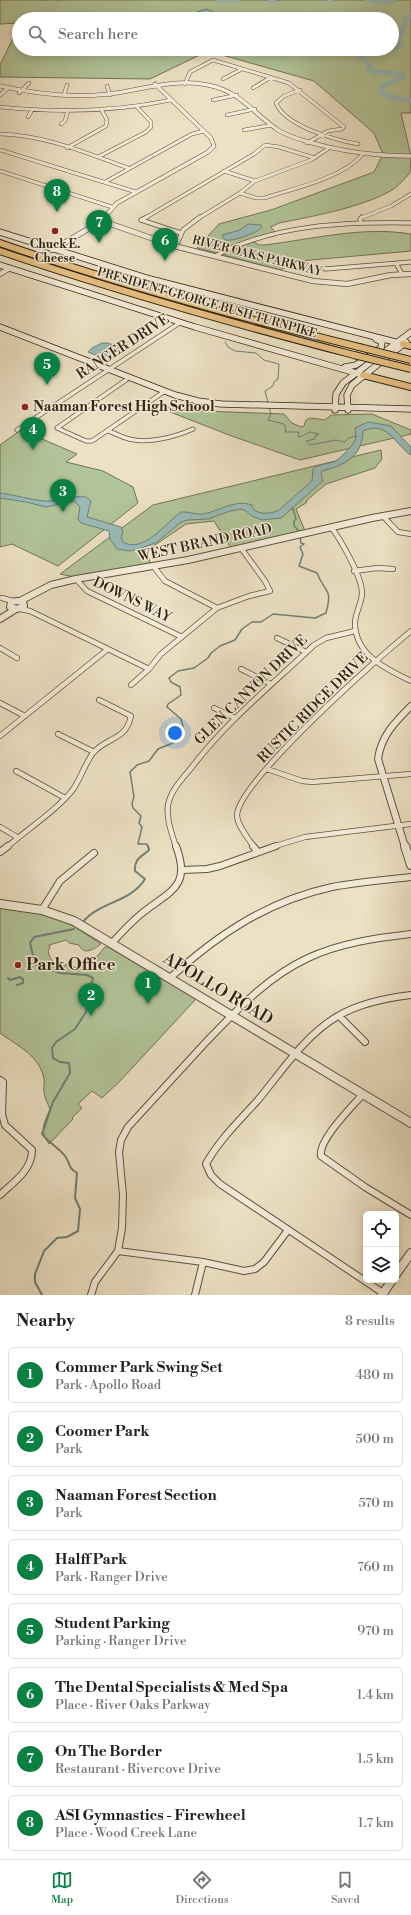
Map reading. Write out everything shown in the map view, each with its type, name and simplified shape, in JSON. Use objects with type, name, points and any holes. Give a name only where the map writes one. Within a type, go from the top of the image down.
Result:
[{"type":"highway","points":[[0,238],[38,254],[43,258]]},
{"type":"highway","name":"PRESIDENT GEORGE BUSH TURNPIKE","points":[[0,243],[143,291],[255,322],[411,360]]},
{"type":"highway","name":"PRESIDENT GEORGE BUSH TURNPIKE","points":[[0,253],[17,257],[96,284],[168,306],[411,369]]},
{"type":"highway","points":[[400,343],[411,346]]},
{"type":"highway","points":[[363,375],[411,387]]},
{"type":"main road","points":[[0,232],[52,250],[185,290],[400,343]]},
{"type":"main road","points":[[0,264],[181,322],[363,375]]},
{"type":"main road","points":[[0,327],[188,403],[221,406],[347,408],[411,411]]},
{"type":"main road","points":[[0,331],[107,370],[126,380],[163,392]]},
{"type":"main road","points":[[347,408],[347,395],[350,388],[411,332]]},
{"type":"main road","points":[[311,360],[345,367],[356,365],[383,345],[380,340],[364,335]]},
{"type":"main road","points":[[335,408],[336,394],[343,383],[356,372],[411,337]]},
{"type":"main road","points":[[311,360],[341,370],[345,374],[343,383]]},
{"type":"street","points":[[185,84],[190,72],[213,60],[289,83],[300,90],[344,127],[342,129],[328,131],[308,143]]},
{"type":"street","points":[[223,79],[242,69]]},
{"type":"street","points":[[253,88],[271,77]]},
{"type":"street","points":[[20,92],[29,83]]},
{"type":"street","points":[[0,87],[20,92],[64,94],[110,94],[156,85],[185,84],[216,87],[235,95],[281,134],[328,149],[361,156],[411,157]]},
{"type":"street","points":[[64,94],[67,85]]},
{"type":"street","points":[[52,250],[102,221],[112,207],[211,150],[214,146],[213,141],[204,131],[156,85]]},
{"type":"street","points":[[107,86],[110,94]]},
{"type":"street","points":[[0,95],[7,89]]},
{"type":"street","points":[[300,90],[284,96],[276,104],[278,108],[303,128],[322,135],[358,144]]},
{"type":"street","points":[[213,100],[235,95]]},
{"type":"street","points":[[0,107],[32,110],[102,111],[137,107],[171,100]]},
{"type":"street","points":[[98,157],[146,132],[151,127],[151,122],[137,107]]},
{"type":"street","points":[[28,117],[32,110]]},
{"type":"street","points":[[61,124],[65,121],[68,110]]},
{"type":"street","points":[[227,114],[254,110]]},
{"type":"street","points":[[67,148],[106,126],[106,120],[102,111]]},
{"type":"street","points":[[244,130],[270,125]]},
{"type":"street","points":[[104,182],[192,134],[204,131]]},
{"type":"street","points":[[0,134],[20,134],[98,157],[128,168]]},
{"type":"street","points":[[181,233],[141,220],[254,154],[265,145],[279,147],[315,158]]},
{"type":"street","points":[[174,246],[178,242],[181,233],[193,221],[240,193],[255,181],[315,158],[328,149]]},
{"type":"street","points":[[0,150],[136,192]]},
{"type":"street","points":[[240,193],[256,198],[265,198],[340,171],[351,166],[361,156]]},
{"type":"street","points":[[0,171],[112,207]]},
{"type":"street","points":[[224,171],[255,181]]},
{"type":"street","points":[[361,223],[360,219],[363,216],[391,206],[411,194]]},
{"type":"street","name":"RIVER OAKS PARKWAY","points":[[102,221],[174,246],[322,283],[356,283],[402,274],[411,274]]},
{"type":"street","points":[[215,256],[243,241],[261,236],[311,228],[361,223],[411,223]]},
{"type":"street","points":[[325,269],[411,262]]},
{"type":"street","points":[[396,263],[402,274]]},
{"type":"street","points":[[0,274],[10,268]]},
{"type":"street","name":"RANGER DRIVE","points":[[17,430],[181,322]]},
{"type":"street","points":[[126,380],[57,428],[86,441],[92,441],[163,392]]},
{"type":"street","points":[[108,431],[126,438],[136,439],[178,435],[193,429]]},
{"type":"street","name":"WEST BRAND ROAD","points":[[2,617],[17,605],[51,585],[76,579],[154,567],[331,527],[411,511]]},
{"type":"street","points":[[382,516],[398,532],[411,534]]},
{"type":"street","points":[[331,527],[343,543],[362,594],[355,618],[355,631],[363,648],[375,661],[411,681]]},
{"type":"street","points":[[131,685],[149,669],[161,654],[218,608],[242,598],[270,591],[265,581],[241,548]]},
{"type":"street","points":[[154,567],[165,581],[218,608]]},
{"type":"street","points":[[354,571],[377,568],[393,569]]},
{"type":"street","name":"DOWNS WAY","points":[[76,579],[88,591],[182,637]]},
{"type":"street","points":[[1,598],[149,669]]},
{"type":"street","name":"GLEN CANYON DRIVE","points":[[182,870],[181,862],[168,828],[168,804],[172,793],[215,738],[306,652],[320,641],[355,631]]},
{"type":"street","name":"RUSTIC RIDGE DRIVE","points":[[257,852],[237,815],[244,799],[288,745],[375,661],[411,631]]},
{"type":"street","points":[[277,638],[306,652]]},
{"type":"street","points":[[0,648],[18,658]]},
{"type":"street","points":[[0,736],[108,649]]},
{"type":"street","points":[[241,670],[271,684]]},
{"type":"street","points":[[0,852],[65,798],[74,788],[94,752],[123,733],[129,725],[131,716],[99,700]]},
{"type":"street","points":[[0,703],[25,716]]},
{"type":"street","points":[[411,706],[388,730],[380,744],[378,759],[382,777],[411,865]]},
{"type":"street","points":[[214,708],[235,718]]},
{"type":"street","points":[[58,734],[94,752]]},
{"type":"street","points":[[267,769],[288,777],[312,782],[411,774]]},
{"type":"street","points":[[16,771],[65,798]]},
{"type":"street","points":[[112,943],[142,914],[171,893],[181,878],[182,870],[207,869],[305,837],[411,824]]},
{"type":"street","points":[[0,827],[17,837]]},
{"type":"street","points":[[42,910],[60,882],[94,853]]},
{"type":"street","points":[[170,978],[219,935],[242,921],[287,900],[332,887],[411,877]]},
{"type":"street","name":"APOLLO ROAD","points":[[0,904],[42,910],[74,921],[297,1053],[411,1123]]},
{"type":"street","points":[[91,1295],[95,1282],[118,1251],[122,1228],[123,1195],[119,1152],[121,1140],[132,1123],[190,1059],[256,991],[273,978],[310,957],[358,941],[411,934]]},
{"type":"street","points":[[390,1283],[382,1294],[220,1184],[211,1175],[206,1164],[212,1152],[297,1053],[320,1029],[339,1016],[374,1002],[411,995]]},
{"type":"street","points":[[339,1016],[365,1042]]},
{"type":"street","points":[[0,1080],[3,1082],[2,1114],[5,1124],[32,1150],[33,1155],[27,1167],[0,1195]]},
{"type":"street","points":[[363,1094],[327,1138],[320,1151],[321,1156],[359,1183],[411,1215]]},
{"type":"street","points":[[118,1251],[137,1255],[203,1262],[244,1271],[255,1269],[264,1262],[288,1230]]},
{"type":"street","points":[[399,1270],[411,1253]]},
{"type":"street","points":[[195,1295],[203,1262]]},
{"type":"green space","points":[[0,0],[411,0],[411,113],[401,113],[411,156],[410,173],[395,188],[384,194],[339,210],[279,223],[271,227],[277,235],[252,241],[259,245],[265,245],[356,232],[393,232],[411,234],[411,251],[300,261],[280,270],[197,248],[219,224],[271,210],[374,172],[383,154],[374,133],[314,81],[226,56],[399,56],[399,12],[12,12],[12,23],[0,24]]},
{"type":"green space","points":[[12,40],[12,56],[198,56],[150,79],[0,77],[0,65]]},
{"type":"green space","points":[[174,404],[203,411],[284,414],[292,423],[301,427],[304,426],[306,420],[310,418],[325,420],[331,415],[372,414],[411,430],[411,434],[300,460],[229,435],[165,410]]},
{"type":"green space","points":[[21,430],[77,454],[66,462],[103,471],[133,487],[138,503],[58,566],[12,544],[0,547],[0,445]]},
{"type":"green space","points":[[381,450],[382,459],[375,468],[326,484],[307,500],[306,503],[296,509],[305,531],[231,548],[214,521],[186,524],[146,551],[151,565],[75,577],[60,574],[153,505]]},
{"type":"green space","points":[[0,907],[30,911],[67,922],[101,944],[86,951],[79,945],[69,943],[66,940],[49,945],[50,948],[48,950],[50,957],[57,964],[64,966],[67,964],[77,968],[82,968],[87,965],[86,962],[89,962],[91,959],[94,960],[105,947],[108,947],[196,999],[121,1080],[102,1098],[92,1091],[78,1104],[82,1108],[49,1144],[43,1131],[44,1123],[50,1109],[45,1096],[42,1071],[27,1052],[0,1033]]},
{"type":"water","points":[[206,9],[214,12],[197,12]]},
{"type":"water","points":[[248,224],[261,225],[262,227],[250,234],[233,240],[225,240],[222,235],[240,230]]},
{"type":"water","points":[[102,343],[108,343],[123,349],[106,359],[88,352],[92,348]]},
{"type":"water","points":[[368,422],[391,426],[411,447],[411,455],[385,431],[372,428],[363,431],[362,440],[355,454],[344,463],[322,471],[323,481],[281,518],[262,520],[252,516],[242,509],[230,511],[208,519],[188,520],[181,522],[157,542],[139,549],[129,551],[117,549],[110,539],[109,531],[81,523],[78,519],[80,507],[74,501],[46,507],[0,498],[0,493],[43,501],[86,497],[91,501],[87,517],[121,527],[123,532],[121,537],[123,542],[131,545],[138,544],[154,536],[181,512],[203,514],[239,503],[252,505],[253,509],[262,513],[269,513],[279,510],[312,481],[313,469],[315,467],[336,461],[356,439],[355,428]]},
{"type":"waterway","points":[[40,0],[48,0]]},
{"type":"waterway","points":[[55,0],[60,0]]},
{"type":"waterway","points":[[219,0],[237,0]]},
{"type":"waterway","points":[[367,0],[384,2],[394,0]]},
{"type":"waterway","points":[[399,34],[404,30],[405,19],[411,15]]},
{"type":"waterway","points":[[399,42],[402,46],[399,46]]},
{"type":"waterway","points":[[360,56],[371,66],[367,69],[376,72],[404,74],[404,77],[382,86],[381,91],[388,96],[411,101]]},
{"type":"waterway","points":[[225,342],[228,347],[235,351],[256,353],[264,360],[279,364],[278,379],[274,382],[273,386],[265,391],[268,403]]},
{"type":"waterway","points":[[269,407],[271,414],[268,420],[284,424],[286,429],[285,432],[299,432],[298,436],[300,437],[310,432],[319,434],[315,436],[315,439],[306,441],[310,445],[336,440],[345,442],[348,438],[357,436]]},
{"type":"waterway","points":[[291,509],[293,509],[296,519],[294,521],[294,526],[300,532]]},
{"type":"waterway","points":[[148,847],[147,844],[138,844],[142,827],[139,823],[141,816],[133,808],[132,803],[134,797],[130,772],[137,765],[149,761],[158,749],[173,743],[180,735],[183,726],[181,719],[167,707],[168,704],[181,695],[180,687],[171,682],[169,678],[178,671],[194,668],[208,658],[211,653],[220,646],[235,640],[242,629],[252,622],[261,622],[273,614],[315,618],[326,613],[329,599],[328,594],[317,573],[299,566],[303,554],[300,547],[304,544],[301,543],[300,536]]},
{"type":"waterway","points":[[83,922],[90,915],[123,898],[139,887],[145,879],[135,871],[135,867],[137,861],[149,850],[148,846]]},
{"type":"waterway","points":[[42,1295],[35,1282],[35,1274],[44,1251],[57,1238],[67,1237],[78,1231],[80,1209],[75,1198],[77,1173],[70,1167],[63,1153],[42,1134],[53,1102],[70,1073],[69,1063],[60,1062],[53,1058],[52,1048],[56,1042],[75,1029],[86,1012],[93,978],[87,975],[60,973],[35,964],[30,943],[34,937],[74,929]]},
{"type":"waterway","points":[[8,978],[10,980],[20,977],[23,979],[23,983],[17,985]]},
{"type":"place","name":"ASI Gymnastics - Firewheel","points":[[57,212]]},
{"type":"place","name":"Chuck E. Cheese","points":[[55,231]]},
{"type":"place","name":"On The Border","points":[[99,243]]},
{"type":"place","name":"The Dental Specialists & Med Spa","points":[[165,261]]},
{"type":"place","name":"Student Parking","points":[[47,385]]},
{"type":"place","name":"Naaman Forest High School","points":[[25,407]]},
{"type":"place","name":"Halff Park","points":[[33,450]]},
{"type":"place","name":"Naaman Forest Section","points":[[63,512]]},
{"type":"place","name":"Park Office","points":[[18,965]]},
{"type":"place","name":"Commer Park Swing Set","points":[[148,1004]]},
{"type":"place","name":"Coomer Park","points":[[91,1016]]}]
